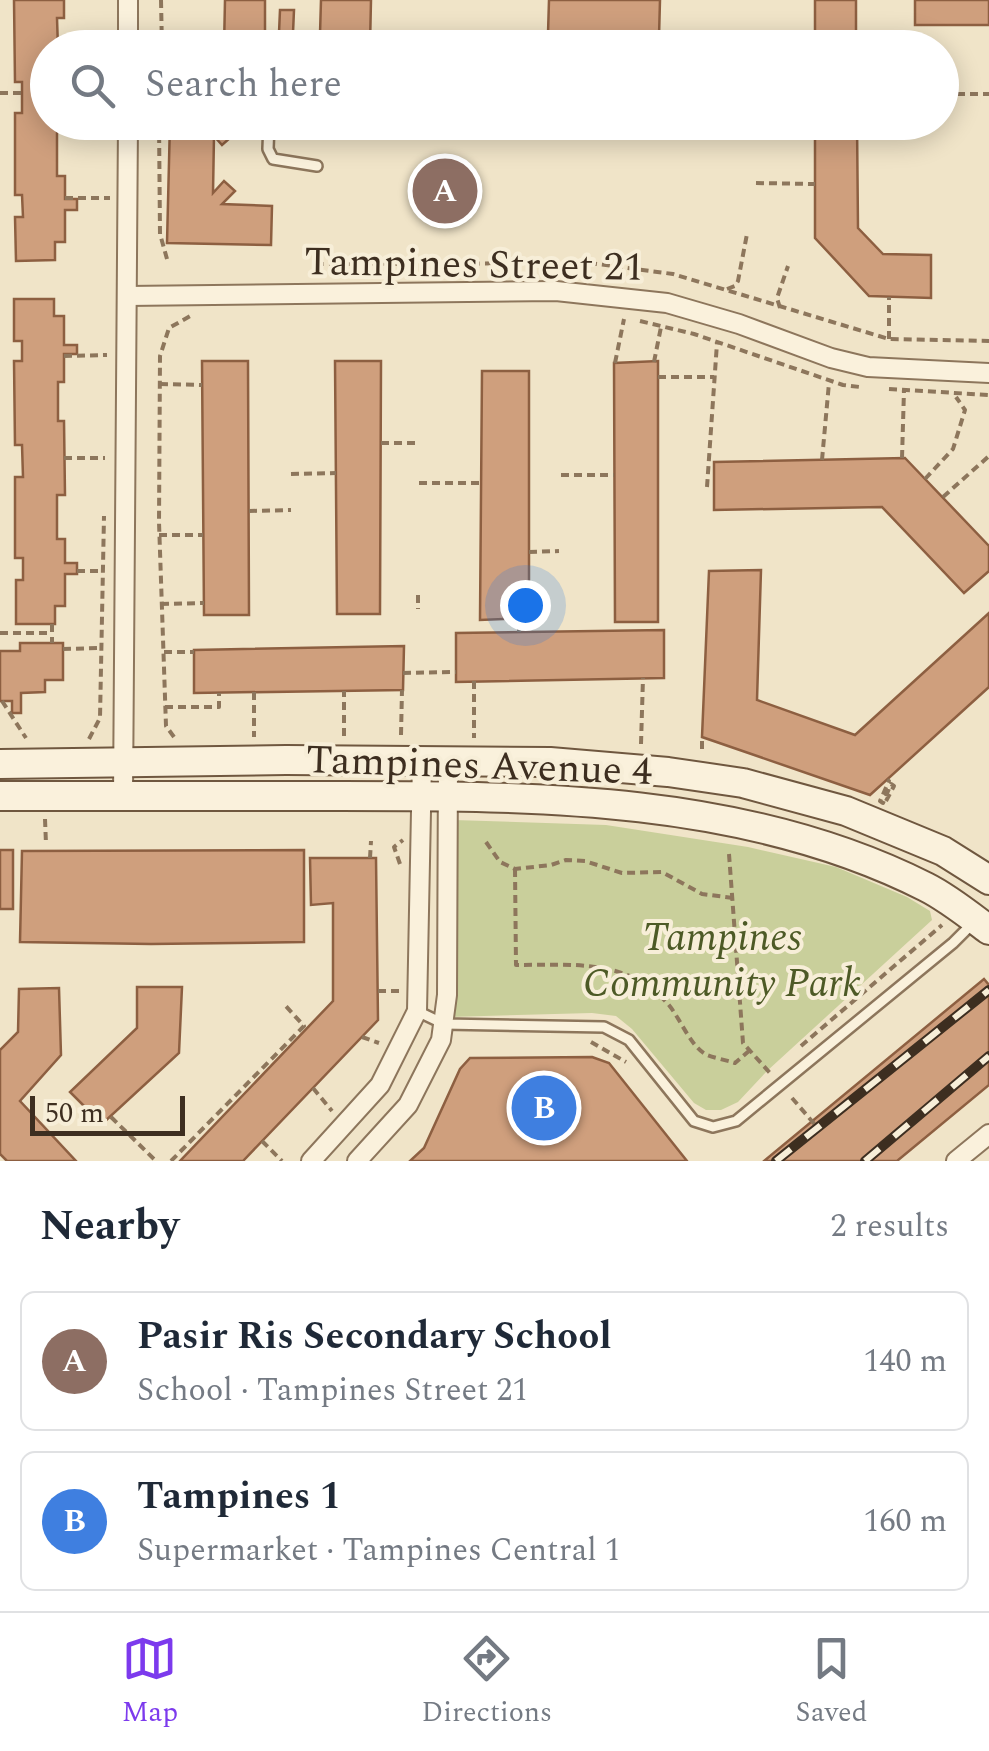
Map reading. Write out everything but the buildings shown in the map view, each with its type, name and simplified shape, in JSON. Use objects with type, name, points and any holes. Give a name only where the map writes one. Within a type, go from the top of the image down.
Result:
[{"type":"main road","name":"Tampines Avenue 4","points":[[0,764],[615,765],[743,782],[846,811],[943,851],[989,880]]},
{"type":"main road","name":"Tampines Avenue 4","points":[[0,796],[435,797],[587,802],[738,823],[798,837],[929,888],[971,922]]},
{"type":"street","points":[[128,0],[128,30]]},
{"type":"street","points":[[123,796],[128,140]]},
{"type":"street","name":"Tampines Street 21","points":[[127,296],[556,291],[667,302],[831,358],[901,371],[989,373]]},
{"type":"street","points":[[357,1161],[408,1105],[434,1058],[444,1024],[448,994],[435,762]]},
{"type":"street","points":[[311,1161],[380,1085],[417,1011],[435,762]]},
{"type":"street","points":[[380,1085],[408,1105]]},
{"type":"street","points":[[956,1161],[989,1134]]},
{"type":"lane","points":[[268,140],[273,160],[316,166]]},
{"type":"lane","points":[[417,1011],[444,1024],[616,1030],[629,1040],[694,1121],[706,1127],[721,1126],[736,1121],[815,1058],[953,943],[971,922]]},
{"type":"path","points":[[161,0],[162,30]]},
{"type":"path","points":[[0,94],[22,93]]},
{"type":"path","points":[[959,94],[989,94]]},
{"type":"path","points":[[159,140],[160,234],[167,259]]},
{"type":"path","points":[[756,183],[815,184]]},
{"type":"path","points":[[65,198],[110,198]]},
{"type":"path","points":[[722,289],[735,286],[738,281],[747,234]]},
{"type":"path","points":[[316,264],[590,263],[674,274],[889,339],[989,341]]},
{"type":"path","points":[[780,308],[777,298],[788,266]]},
{"type":"path","points":[[889,296],[889,339]]},
{"type":"path","points":[[615,363],[628,298]]},
{"type":"path","points":[[654,362],[667,302]]},
{"type":"path","points":[[177,741],[166,726],[165,707],[159,534],[160,356],[168,328],[204,310]]},
{"type":"path","points":[[707,488],[717,343]]},
{"type":"path","points":[[64,356],[107,355]]},
{"type":"path","points":[[822,460],[831,358]]},
{"type":"path","points":[[658,377],[714,377]]},
{"type":"path","points":[[160,384],[202,385]]},
{"type":"path","points":[[902,458],[904,390]]},
{"type":"path","points":[[925,479],[953,450],[965,410],[958,398],[947,394]]},
{"type":"path","points":[[380,443],[420,444]]},
{"type":"path","points":[[943,497],[989,456]]},
{"type":"path","points":[[64,458],[105,458]]},
{"type":"path","points":[[291,474],[336,473]]},
{"type":"path","points":[[561,475],[614,475]]},
{"type":"path","points":[[419,483],[482,483]]},
{"type":"path","points":[[249,511],[291,510]]},
{"type":"path","points":[[159,534],[203,534]]},
{"type":"path","points":[[529,552],[559,551]]},
{"type":"path","points":[[78,571],[103,570]]},
{"type":"path","points":[[418,595],[418,609]]},
{"type":"path","points":[[162,604],[204,603]]},
{"type":"path","points":[[52,624],[52,643]]},
{"type":"path","points":[[0,633],[52,633]]},
{"type":"path","points":[[62,649],[124,648]]},
{"type":"path","points":[[163,652],[194,652]]},
{"type":"path","points":[[403,673],[456,672]]},
{"type":"path","points":[[643,678],[643,744]]},
{"type":"path","points":[[474,682],[474,748]]},
{"type":"path","points":[[401,736],[402,690]]},
{"type":"path","points":[[344,691],[344,735]]},
{"type":"path","points":[[254,692],[254,737]]},
{"type":"path","points":[[165,707],[219,707],[219,693]]},
{"type":"path","points":[[2,701],[32,746]]},
{"type":"path","points":[[702,737],[702,749]]},
{"type":"path","points":[[884,806],[894,786],[891,784],[883,803],[880,801],[889,781],[886,780]]},
{"type":"path","points":[[370,858],[371,841]]},
{"type":"path","points":[[486,842],[500,862],[515,868],[585,860],[622,873],[668,873],[702,894],[734,898]]},
{"type":"path","points":[[394,848],[400,866]]},
{"type":"path","points":[[728,854],[743,1043],[770,1072],[763,1079]]},
{"type":"path","points":[[515,868],[516,965],[600,966],[619,972],[654,990],[670,1006],[702,1053],[736,1063],[750,1050]]},
{"type":"path","points":[[798,1049],[971,922]]},
{"type":"path","points":[[378,992],[400,992],[401,986]]},
{"type":"path","points":[[171,1161],[304,1026],[282,1003]]},
{"type":"path","points":[[362,1036],[388,1047]]},
{"type":"path","points":[[313,1088],[338,1118]]},
{"type":"path","points":[[792,1098],[817,1127]]},
{"type":"path","points":[[111,1116],[156,1161]]},
{"type":"path","points":[[262,1141],[282,1161]]},
{"type":"green space","name":"Tampines Community Park","points":[[453,820],[606,825],[748,847],[836,867],[907,897],[930,911],[932,920],[738,1102],[721,1110],[706,1110],[694,1103],[632,1029],[616,1016],[592,1013],[449,1017]]},
{"type":"railway","points":[[776,1161],[989,990]]},
{"type":"railway","points":[[865,1161],[989,1056]]},
{"type":"place","name":"Pasir Ris Secondary School","points":[[445,191]]},
{"type":"place","name":"Tampines 1","points":[[544,1108]]}]
